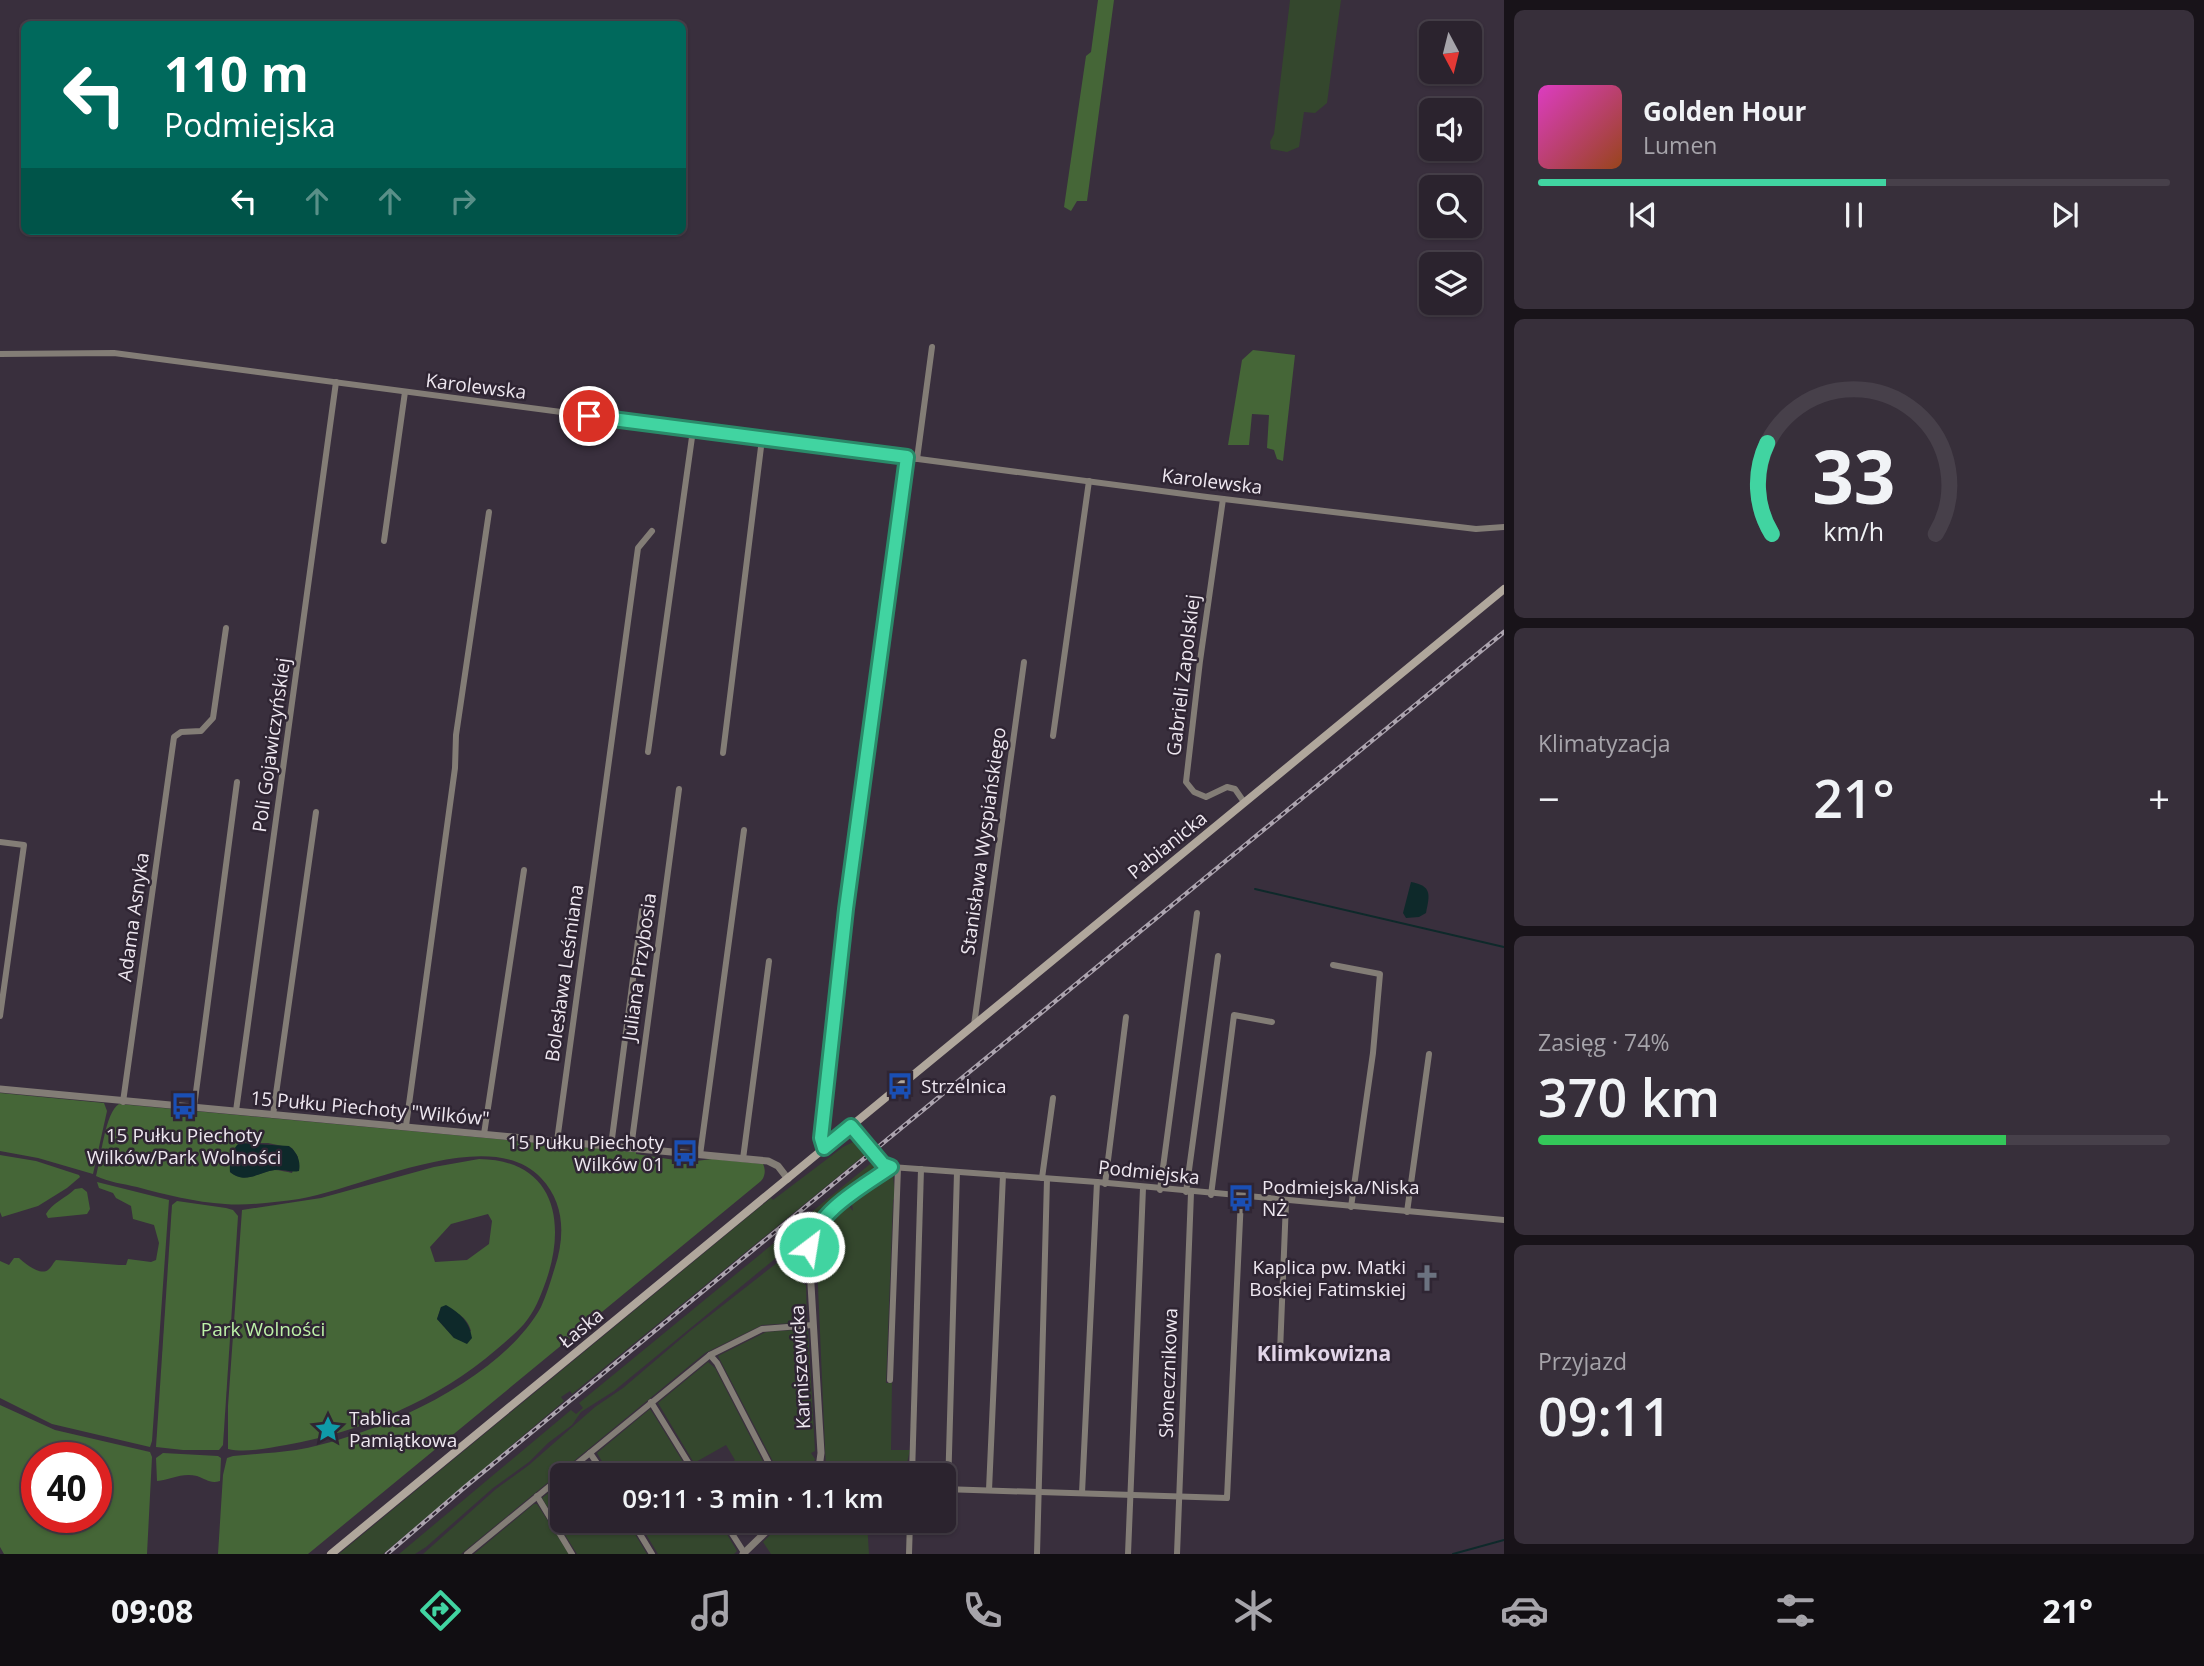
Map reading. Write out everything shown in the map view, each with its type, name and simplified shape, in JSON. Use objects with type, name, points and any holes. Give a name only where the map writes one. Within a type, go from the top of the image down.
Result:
[{"type":"main road","name":"Pabianicka","points":[[851,1126],[1504,589]]},
{"type":"main road","name":"Łaska","points":[[331,1554],[851,1126]]},
{"type":"street","points":[[917,459],[932,348]]},
{"type":"street","name":"Karolewska","points":[[0,354],[114,354],[1223,499],[1476,529],[1504,527]]},
{"type":"street","name":"Poli Gojawiczyńskiej","points":[[236,1111],[337,382]]},
{"type":"street","points":[[384,541],[405,392]]},
{"type":"street","points":[[648,752],[693,430]]},
{"type":"street","points":[[723,752],[762,439]]},
{"type":"street","points":[[824,1148],[821,1138],[846,909],[907,457]]},
{"type":"street","points":[[1053,736],[1089,481]]},
{"type":"street","name":"Gabrieli Zapolskiej","points":[[1223,499],[1186,782],[1194,792],[1206,797],[1227,787],[1235,789],[1244,802]]},
{"type":"street","points":[[407,1126],[451,801],[456,735],[489,512]]},
{"type":"street","name":"Bolesława Leśmiana","points":[[557,1141],[638,548],[652,531]]},
{"type":"street","name":"Adama Asnyka","points":[[123,1102],[174,737],[181,732],[201,731],[213,718],[226,628]]},
{"type":"street","name":"Stanisława Wyspiańskiego","points":[[974,1025],[1024,662]]},
{"type":"street","points":[[194,1107],[237,782]]},
{"type":"street","name":"Juliana Przybosia","points":[[631,1148],[679,789]]},
{"type":"street","points":[[273,1115],[316,812]]},
{"type":"street","points":[[700,1155],[744,830]]},
{"type":"street","points":[[0,842],[24,845],[0,1017]]},
{"type":"street","points":[[484,1134],[524,870]]},
{"type":"street","points":[[611,1146],[642,910]]},
{"type":"street","points":[[1160,1190],[1197,913]]},
{"type":"street","name":"Słonecznikowa","points":[[1177,1554],[1189,1192],[1218,956]]},
{"type":"street","points":[[743,1159],[769,961]]},
{"type":"street","points":[[1333,965],[1380,974],[1373,1053],[1351,1208]]},
{"type":"street","points":[[1212,1195],[1234,1014],[1272,1022]]},
{"type":"street","points":[[1105,1184],[1126,1017]]},
{"type":"street","points":[[1407,1212],[1429,1054]]},
{"type":"street","name":"15 Pułku Piechoty \"Wilków\"","points":[[0,1089],[773,1162],[788,1179]]},
{"type":"street","points":[[1037,1554],[1045,1179],[1053,1098]]},
{"type":"street","points":[[851,1126],[883,1164],[894,1167],[890,1380]]},
{"type":"street","name":"Podmiejska","points":[[894,1167],[1097,1182],[1241,1198],[1504,1220]]},
{"type":"street","name":"Karniszewicka","points":[[820,1463],[809,1251],[811,1239],[843,1200],[894,1167]]},
{"type":"street","points":[[912,1463],[921,1169]]},
{"type":"street","points":[[947,1463],[957,1172]]},
{"type":"street","points":[[989,1490],[1003,1175]]},
{"type":"street","points":[[1082,1493],[1097,1182]]},
{"type":"street","points":[[1128,1554],[1143,1188]]},
{"type":"street","points":[[956,1489],[1227,1498],[1241,1198]]},
{"type":"street","points":[[1280,1352],[1286,1202]]},
{"type":"street","points":[[578,1463],[710,1355],[762,1329],[813,1325]]},
{"type":"street","points":[[710,1355],[717,1363],[769,1463]]},
{"type":"street","points":[[651,1402],[689,1463]]},
{"type":"street","points":[[590,1453],[596,1463]]},
{"type":"street","points":[[467,1554],[550,1486]]},
{"type":"street","points":[[537,1496],[572,1554]]},
{"type":"street","points":[[639,1533],[652,1554]]},
{"type":"street","points":[[731,1533],[744,1554],[765,1533]]},
{"type":"street","points":[[909,1554],[910,1533]]},
{"type":"green space","points":[[1098,0],[1114,0],[1087,201],[1077,201],[1071,211],[1064,207],[1086,56],[1091,52]]},
{"type":"green space","points":[[1290,0],[1341,0],[1327,103],[1315,113],[1304,112],[1299,147],[1287,152],[1271,149],[1270,142],[1274,134]]},
{"type":"green space","points":[[1253,350],[1295,355],[1283,461],[1277,459],[1274,450],[1267,448],[1269,415],[1252,414],[1249,445],[1228,445],[1242,360]]},
{"type":"green space","points":[[0,1093],[104,1103],[107,1111],[93,1174],[38,1158],[0,1151]]},
{"type":"green space","points":[[119,1104],[636,1152],[688,1162],[712,1159],[763,1164],[765,1173],[761,1181],[308,1554],[218,1554],[223,1475],[227,1458],[296,1450],[328,1443],[398,1418],[467,1381],[522,1334],[541,1307],[555,1267],[561,1232],[559,1209],[541,1178],[519,1163],[491,1157],[459,1158],[424,1164],[299,1199],[234,1204],[203,1202],[170,1195],[96,1176],[107,1126]],"holes":[[[239,1143],[268,1143],[292,1148],[298,1157],[292,1173],[274,1170],[241,1177],[230,1172]]]},
{"type":"green space","points":[[855,1141],[868,1152],[572,1394],[570,1391],[561,1397],[564,1401],[383,1554],[339,1554],[771,1198],[773,1200],[843,1147]]},
{"type":"green space","points":[[0,1155],[36,1161],[80,1177],[38,1206],[2,1217]]},
{"type":"green space","name":"Park Wolności","points":[[479,1159],[504,1162],[524,1170],[539,1182],[554,1216],[555,1237],[546,1281],[528,1319],[511,1337],[450,1384],[398,1411],[315,1439],[257,1450],[228,1449],[228,1406],[242,1210],[321,1198],[434,1167]],"holes":[[[488,1214],[492,1221],[489,1244],[467,1260],[435,1262],[430,1247],[451,1224]],[[441,1307],[460,1315],[467,1321],[471,1331],[454,1338],[437,1319]]]},
{"type":"green space","points":[[875,1160],[879,1167],[875,1173],[836,1202],[816,1225],[614,1391],[581,1412],[572,1425],[529,1462],[493,1488],[426,1547],[415,1554],[399,1554],[571,1410],[576,1414],[583,1408],[579,1403]]},
{"type":"green space","points":[[893,1175],[895,1198],[886,1383],[892,1383],[891,1450],[910,1450],[907,1463],[826,1463],[816,1240],[847,1204],[853,1211],[852,1204],[881,1179]]},
{"type":"green space","points":[[97,1182],[169,1200],[150,1447],[52,1424],[0,1398],[0,1261],[9,1265],[14,1258],[19,1258],[32,1268],[45,1271],[56,1260],[126,1265],[128,1259],[151,1262],[156,1260],[159,1243],[154,1225],[133,1219],[131,1206],[116,1198],[113,1193],[99,1188]]},
{"type":"green space","points":[[82,1188],[87,1192],[90,1209],[87,1214],[48,1218],[46,1214],[52,1207],[75,1189]]},
{"type":"green space","points":[[177,1201],[226,1208],[233,1210],[238,1216],[223,1445],[219,1450],[156,1447],[172,1205]]},
{"type":"green space","points":[[778,1262],[787,1269],[785,1273],[806,1285],[807,1322],[762,1325],[705,1353],[571,1463],[550,1463],[550,1481],[461,1554],[423,1554],[496,1489],[529,1465],[595,1407],[623,1388]]},
{"type":"green space","points":[[808,1329],[815,1451],[811,1453],[815,1459],[814,1463],[774,1463],[718,1356],[766,1332]]},
{"type":"green space","points":[[708,1362],[715,1368],[764,1463],[730,1463],[735,1460],[726,1445],[694,1463],[658,1403]]},
{"type":"green space","points":[[0,1405],[55,1430],[107,1442],[21,1442],[21,1533],[112,1533],[112,1443],[150,1452],[152,1457],[147,1554],[4,1554],[0,1547]]},
{"type":"green space","points":[[650,1409],[684,1463],[603,1463],[597,1453]]},
{"type":"green space","points":[[163,1453],[218,1456],[221,1458],[220,1481],[211,1482],[186,1475],[157,1481],[156,1458]]},
{"type":"green space","points":[[550,1492],[550,1511],[542,1498]]},
{"type":"green space","points":[[537,1504],[550,1524],[550,1533],[556,1533],[569,1554],[474,1554]]},
{"type":"green space","points":[[564,1533],[634,1533],[647,1554],[577,1554]]},
{"type":"green space","points":[[645,1533],[726,1533],[737,1551],[734,1554],[658,1554]]},
{"type":"green space","points":[[772,1533],[868,1533],[869,1554],[771,1554],[763,1542]]},
{"type":"shaded area","points":[[1411,882],[1426,889],[1428,901],[1426,913],[1419,917],[1406,918],[1403,913]]},
{"type":"shaded area","points":[[239,1143],[289,1146],[298,1157],[299,1171],[275,1170],[247,1178],[236,1176],[230,1172],[230,1164],[232,1153]]},
{"type":"shaded area","points":[[446,1305],[460,1314],[469,1327],[472,1338],[467,1344],[454,1338],[437,1319],[441,1307]]},
{"type":"waterway","points":[[1255,889],[1504,947]]},
{"type":"waterway","points":[[1453,1554],[1504,1540]]},
{"type":"railway","points":[[387,1554],[1504,632]]},
{"type":"place","name":"Strzelnica","points":[[900,1086]]},
{"type":"place","name":"15 Pułku Piechoty Wilków/Park Wolności","points":[[184,1106]]},
{"type":"place","name":"15 Pułku Piechoty Wilków 01","points":[[685,1153]]},
{"type":"place","name":"Podmiejska/Niska NŻ","points":[[1241,1198]]},
{"type":"place","name":"Kaplica pw. Matki Boskiej Fatimskiej","points":[[1427,1278]]},
{"type":"place","name":"Tablica Pamiątkowa","points":[[328,1429]]},
{"type":"district","name":"Klimkowizna","points":[[1324,1353]]},
{"type":"route","points":[[589,416],[907,457],[846,909],[821,1138],[824,1148],[851,1126],[883,1164],[891,1167],[843,1200],[817,1228],[809,1247]]}]
